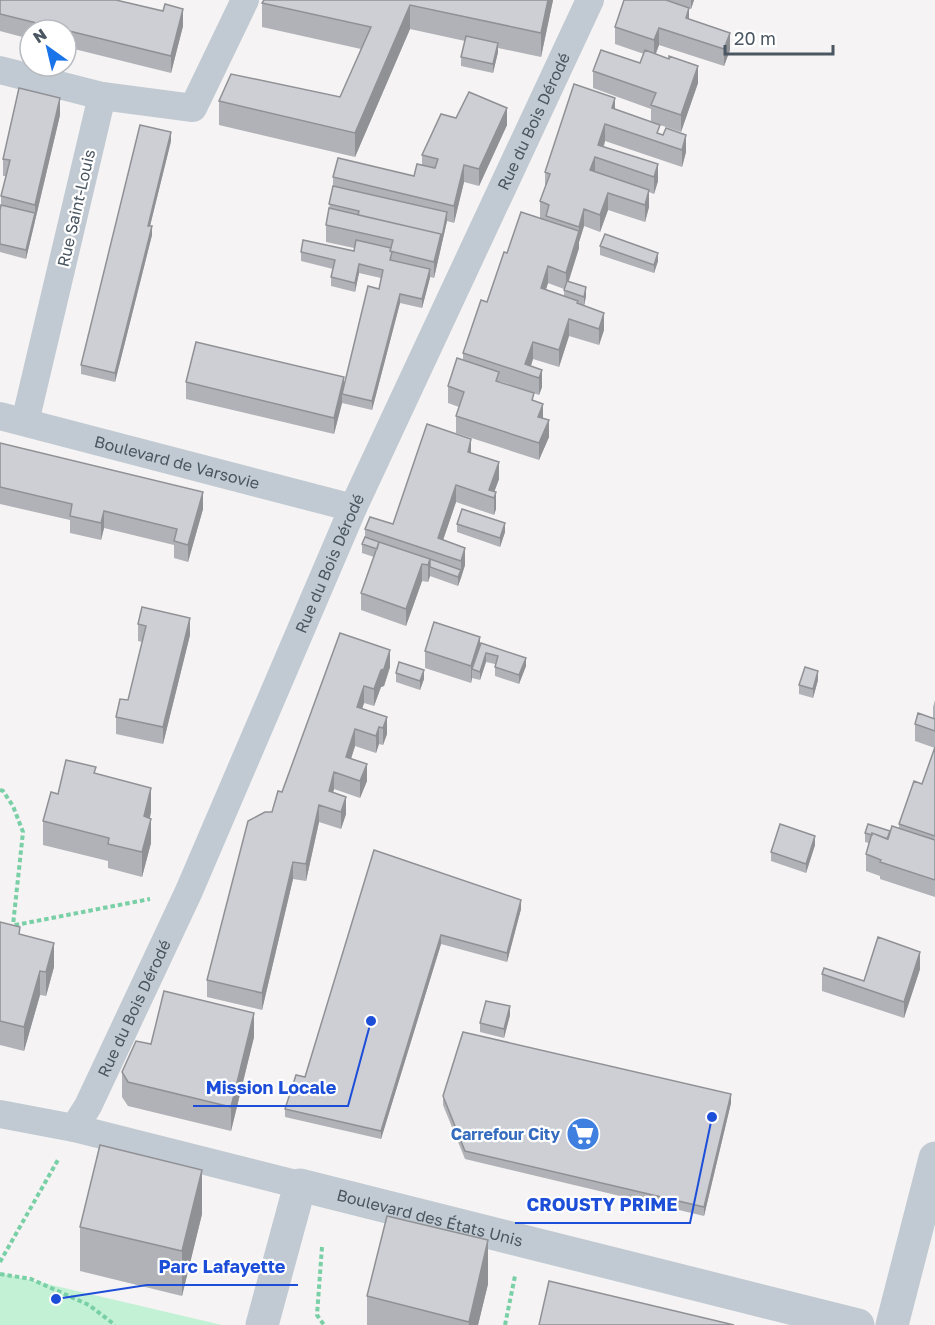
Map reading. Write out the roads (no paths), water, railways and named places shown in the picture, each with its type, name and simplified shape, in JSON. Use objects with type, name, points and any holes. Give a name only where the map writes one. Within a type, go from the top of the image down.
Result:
[{"type":"street","points":[[0,70],[102,96],[193,108],[245,0]]},
{"type":"street","name":"Rue du Bois Dérodé","points":[[74,1128],[88,1106],[189,891],[353,508],[590,0]]},
{"type":"street","name":"Rue Saint-Louis","points":[[12,419],[102,96]]},
{"type":"street","name":"Boulevard de Varsovie","points":[[12,419],[353,508]]},
{"type":"street","name":"Boulevard des États Unis","points":[[0,1114],[74,1128],[858,1325]]},
{"type":"street","points":[[892,1325],[935,1158]]},
{"type":"street","points":[[262,1325],[300,1185]]},
{"type":"place","name":"Mission Locale","points":[[371,1021]]},
{"type":"place","name":"CROUSTY PRIME","points":[[712,1117]]},
{"type":"place","name":"Carrefour City","points":[[583,1134]]},
{"type":"place","name":"Parc Lafayette","points":[[56,1299]]}]
